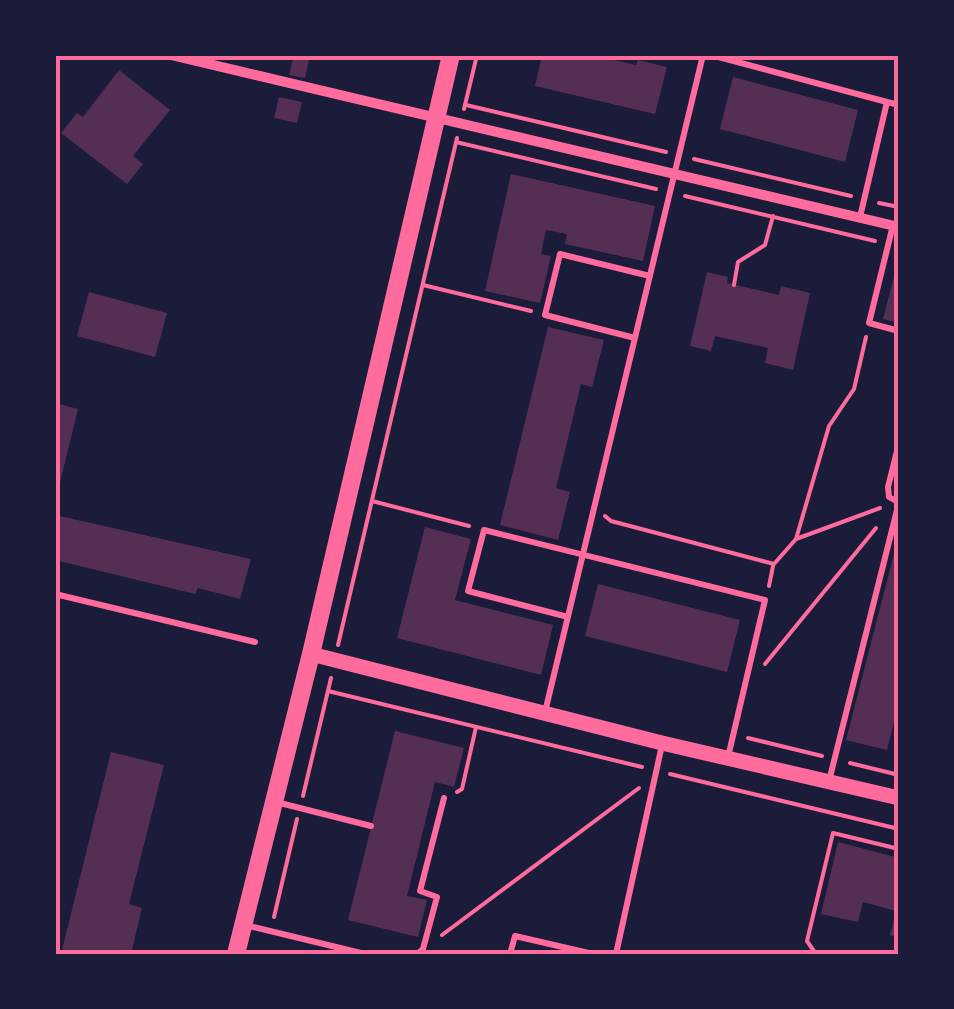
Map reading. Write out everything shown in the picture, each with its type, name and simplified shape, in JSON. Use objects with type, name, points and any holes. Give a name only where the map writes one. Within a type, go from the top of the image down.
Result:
[{"type":"main road","points":[[236,954],[452,55]]},
{"type":"street","points":[[171,55],[896,226]]},
{"type":"street","points":[[311,654],[899,798]]},
{"type":"lane","points":[[545,713],[707,55],[899,105]]},
{"type":"lane","points":[[860,218],[887,102]]},
{"type":"lane","points":[[896,226],[869,324],[899,331]]},
{"type":"lane","points":[[635,338],[545,315],[560,254],[650,276]]},
{"type":"lane","points":[[829,782],[899,502],[889,497],[888,487],[899,443]]},
{"type":"lane","points":[[568,617],[468,591],[484,530],[765,600],[727,758]]},
{"type":"lane","points":[[55,594],[255,642]]},
{"type":"lane","points":[[616,954],[662,743]]},
{"type":"lane","points":[[420,952],[437,897],[420,891],[444,798]]},
{"type":"lane","points":[[274,802],[371,826]]},
{"type":"lane","points":[[244,925],[365,954]]},
{"type":"lane","points":[[510,954],[515,936],[594,954]]},
{"type":"path","points":[[476,55],[328,691],[899,830]]},
{"type":"path","points":[[734,286],[738,262],[766,245],[773,216]]},
{"type":"path","points":[[424,285],[545,315]]},
{"type":"path","points":[[765,600],[774,564],[796,539],[829,426],[854,389],[869,324]]},
{"type":"path","points":[[372,501],[484,530]]},
{"type":"path","points":[[796,539],[899,502]]},
{"type":"path","points":[[743,692],[899,502]]},
{"type":"path","points":[[595,506],[611,522],[774,564]]},
{"type":"path","points":[[444,798],[462,789],[476,727]]},
{"type":"path","points":[[733,734],[899,775]]},
{"type":"path","points":[[420,952],[655,773]]},
{"type":"path","points":[[816,954],[807,940],[833,833],[899,849]]},
{"type":"building","points":[[294,55],[310,55],[305,78],[289,75]]},
{"type":"building","points":[[542,55],[592,55],[667,67],[655,114],[535,86]]},
{"type":"building","points":[[119,70],[170,110],[133,156],[143,164],[127,184],[61,133],[77,113],[83,117]]},
{"type":"building","points":[[733,77],[858,110],[845,162],[720,129]]},
{"type":"building","points":[[279,97],[302,102],[297,123],[274,118]]},
{"type":"building","points":[[511,174],[655,206],[643,261],[565,244],[567,234],[546,230],[541,254],[551,256],[540,303],[485,291]]},
{"type":"building","points":[[899,261],[899,323],[883,319]]},
{"type":"building","points":[[707,272],[728,277],[727,283],[779,295],[781,286],[810,293],[793,370],[765,363],[768,348],[715,336],[711,351],[690,346]]},
{"type":"building","points":[[89,292],[167,313],[155,357],[77,336]]},
{"type":"building","points":[[548,327],[604,340],[592,387],[581,384],[556,488],[570,492],[558,540],[500,525]]},
{"type":"building","points":[[55,403],[78,409],[56,499],[55,499]]},
{"type":"building","points":[[55,515],[251,559],[240,599],[198,588],[195,594],[55,560]]},
{"type":"building","points":[[425,527],[471,539],[455,600],[553,625],[541,675],[397,638]]},
{"type":"building","points":[[898,538],[899,702],[887,750],[846,740]]},
{"type":"building","points":[[598,584],[740,620],[727,672],[585,636]]},
{"type":"building","points":[[395,731],[464,748],[454,787],[435,782],[407,896],[427,900],[418,937],[348,920]]},
{"type":"building","points":[[111,752],[164,765],[129,904],[142,908],[131,954],[61,954]]},
{"type":"building","points":[[838,842],[899,858],[899,938],[890,935],[896,911],[863,902],[858,922],[821,914]]}]
